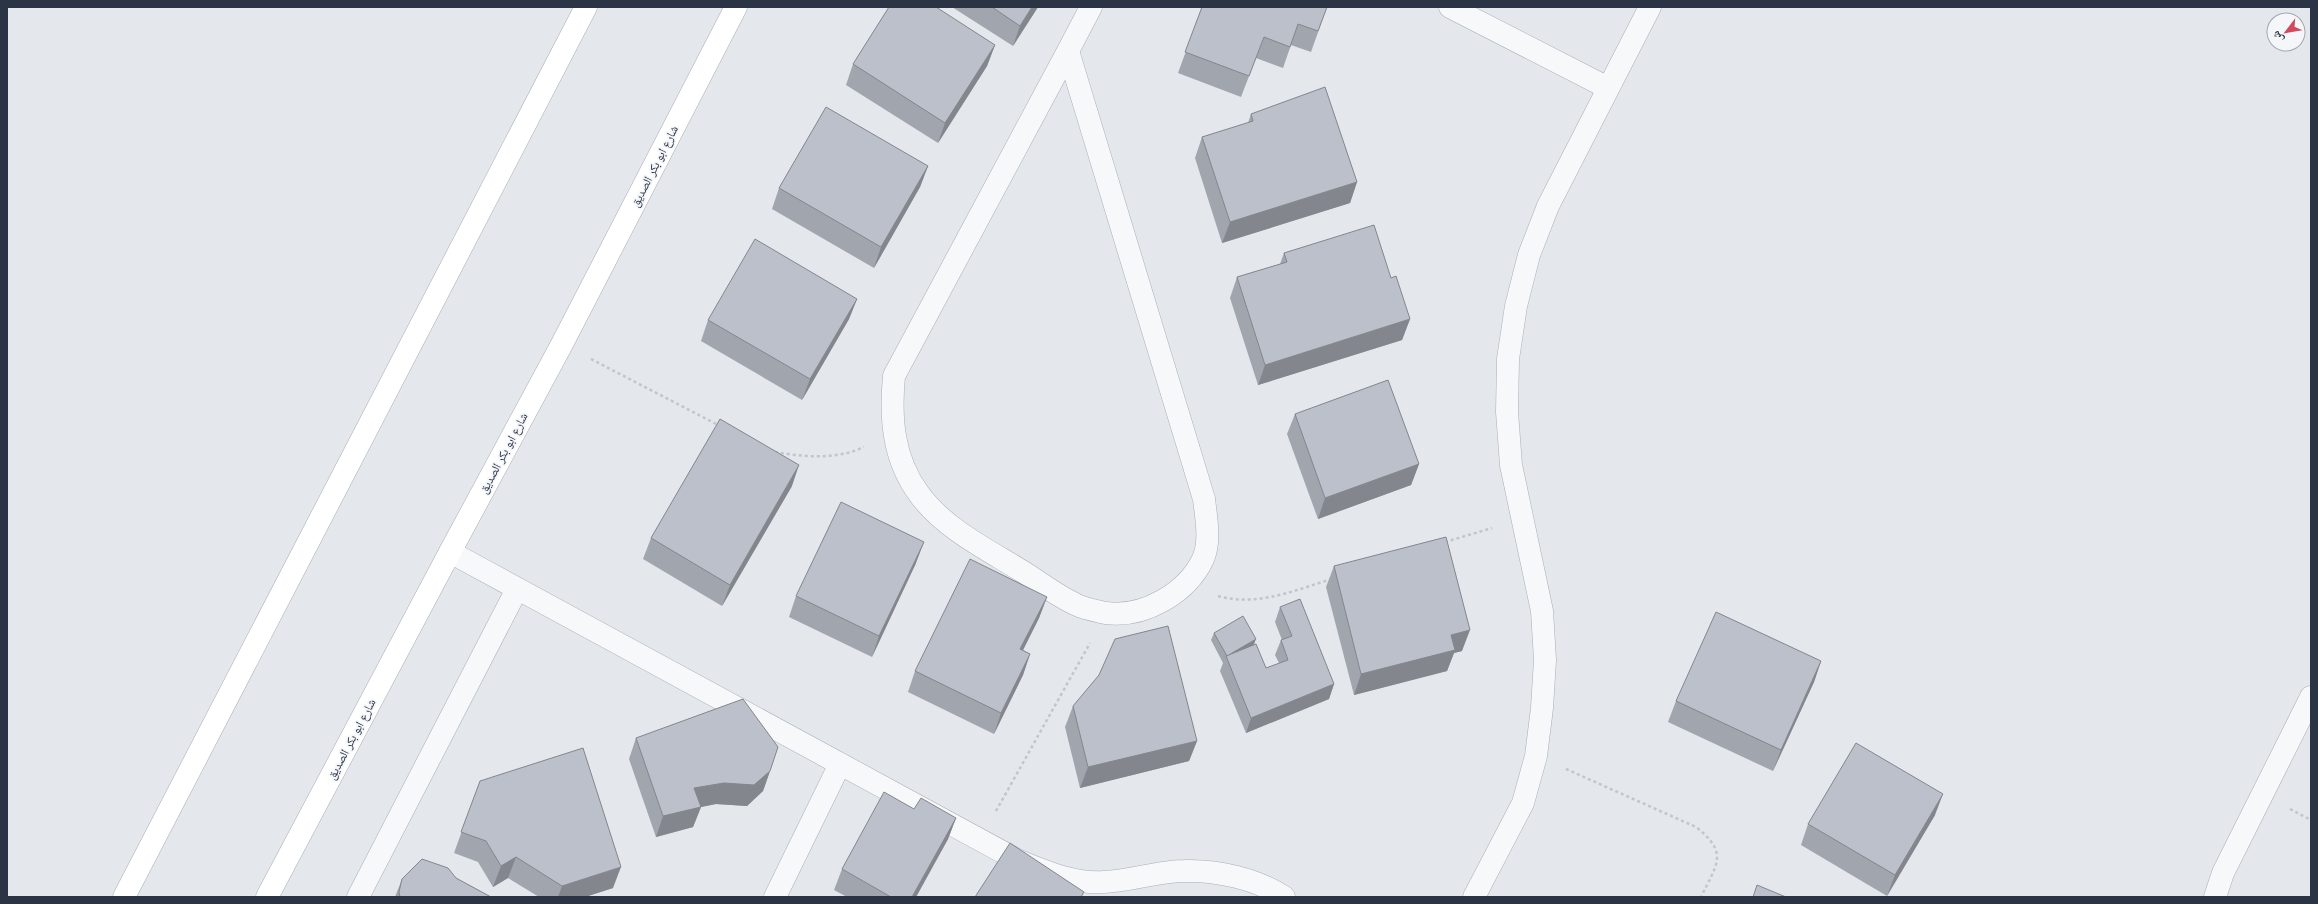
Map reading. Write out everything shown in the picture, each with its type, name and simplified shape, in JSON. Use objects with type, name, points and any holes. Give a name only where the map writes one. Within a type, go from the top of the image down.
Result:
[{"type":"main road","points":[[124,897],[586,7]]},
{"type":"main road","name":"شارع ابو بكر الصديق","points":[[267,897],[562,344],[736,7]]},
{"type":"street","points":[[1068,51],[1204,499],[1208,531],[1204,558],[1187,582],[1164,600],[1136,611],[1107,613],[1077,605],[942,518],[919,494],[903,465],[893,432],[892,404],[894,376],[1091,7]]},
{"type":"street","points":[[1450,7],[1608,88]]},
{"type":"street","points":[[1474,897],[1523,803],[1536,756],[1542,708],[1545,660],[1542,611],[1511,465],[1507,412],[1508,359],[1516,306],[1529,255],[1548,206],[1650,7]]},
{"type":"street","points":[[450,552],[1019,861],[1060,877],[1103,883],[1185,871],[1232,876],[1276,892],[1284,897]]},
{"type":"street","points":[[358,897],[517,589]]},
{"type":"street","points":[[2215,897],[2223,873],[2311,697]]},
{"type":"street","points":[[775,897],[840,764]]},
{"type":"path","points":[[562,344],[724,428]]},
{"type":"path","points":[[773,451],[795,456],[825,456],[854,451],[893,432]]},
{"type":"path","points":[[1439,544],[1522,518]]},
{"type":"path","points":[[1187,582],[1207,593],[1229,599],[1252,600],[1274,597],[1334,578]]},
{"type":"path","points":[[980,839],[1107,613]]},
{"type":"path","points":[[1536,756],[1696,827],[1711,839],[1717,853],[1716,867],[1701,897]]},
{"type":"building","points":[[889,7],[936,7],[995,45],[945,123],[853,64]]},
{"type":"building","points":[[992,7],[1032,7],[1020,26]]},
{"type":"building","points":[[1202,7],[1327,7],[1318,31],[1298,24],[1290,47],[1264,37],[1249,76],[1185,52]]},
{"type":"building","points":[[1325,87],[1357,182],[1230,222],[1202,137],[1253,121],[1251,114]]},
{"type":"building","points":[[826,107],[928,166],[881,247],[779,188]]},
{"type":"building","points":[[1374,225],[1391,278],[1396,276],[1410,319],[1265,365],[1237,277],[1287,262],[1284,253]]},
{"type":"building","points":[[755,239],[857,299],[810,379],[708,320]]},
{"type":"building","points":[[1388,380],[1419,464],[1325,498],[1295,414]]},
{"type":"building","points":[[720,419],[799,465],[730,585],[651,538]]},
{"type":"building","points":[[841,502],[924,542],[879,636],[796,596]]},
{"type":"building","points":[[1446,537],[1470,630],[1451,635],[1455,650],[1361,674],[1334,566]]},
{"type":"building","points":[[970,559],[1047,597],[1020,649],[1030,654],[1001,713],[915,671]]},
{"type":"building","points":[[1300,599],[1334,684],[1251,718],[1226,656],[1256,644],[1266,668],[1288,660],[1281,640],[1292,636],[1280,607]]},
{"type":"building","points":[[1716,612],[1821,661],[1781,750],[1676,701]]},
{"type":"building","points":[[1243,616],[1256,639],[1227,656],[1214,633]]},
{"type":"building","points":[[1168,626],[1197,741],[1088,767],[1073,706],[1099,675],[1115,639]]},
{"type":"building","points":[[743,699],[778,747],[770,771],[754,785],[724,783],[694,788],[701,807],[663,816],[636,738]]},
{"type":"building","points":[[1856,743],[1943,794],[1895,875],[1808,824]]},
{"type":"building","points":[[583,748],[621,867],[562,886],[516,857],[501,866],[486,841],[461,832],[480,781]]},
{"type":"building","points":[[884,792],[914,809],[921,798],[956,818],[912,897],[891,897],[842,869]]},
{"type":"building","points":[[1010,843],[1084,892],[1081,897],[975,897]]},
{"type":"building","points":[[422,859],[448,868],[456,878],[491,897],[400,897],[399,892],[402,879]]},
{"type":"building","points":[[1757,885],[1786,897],[1753,897]]}]
